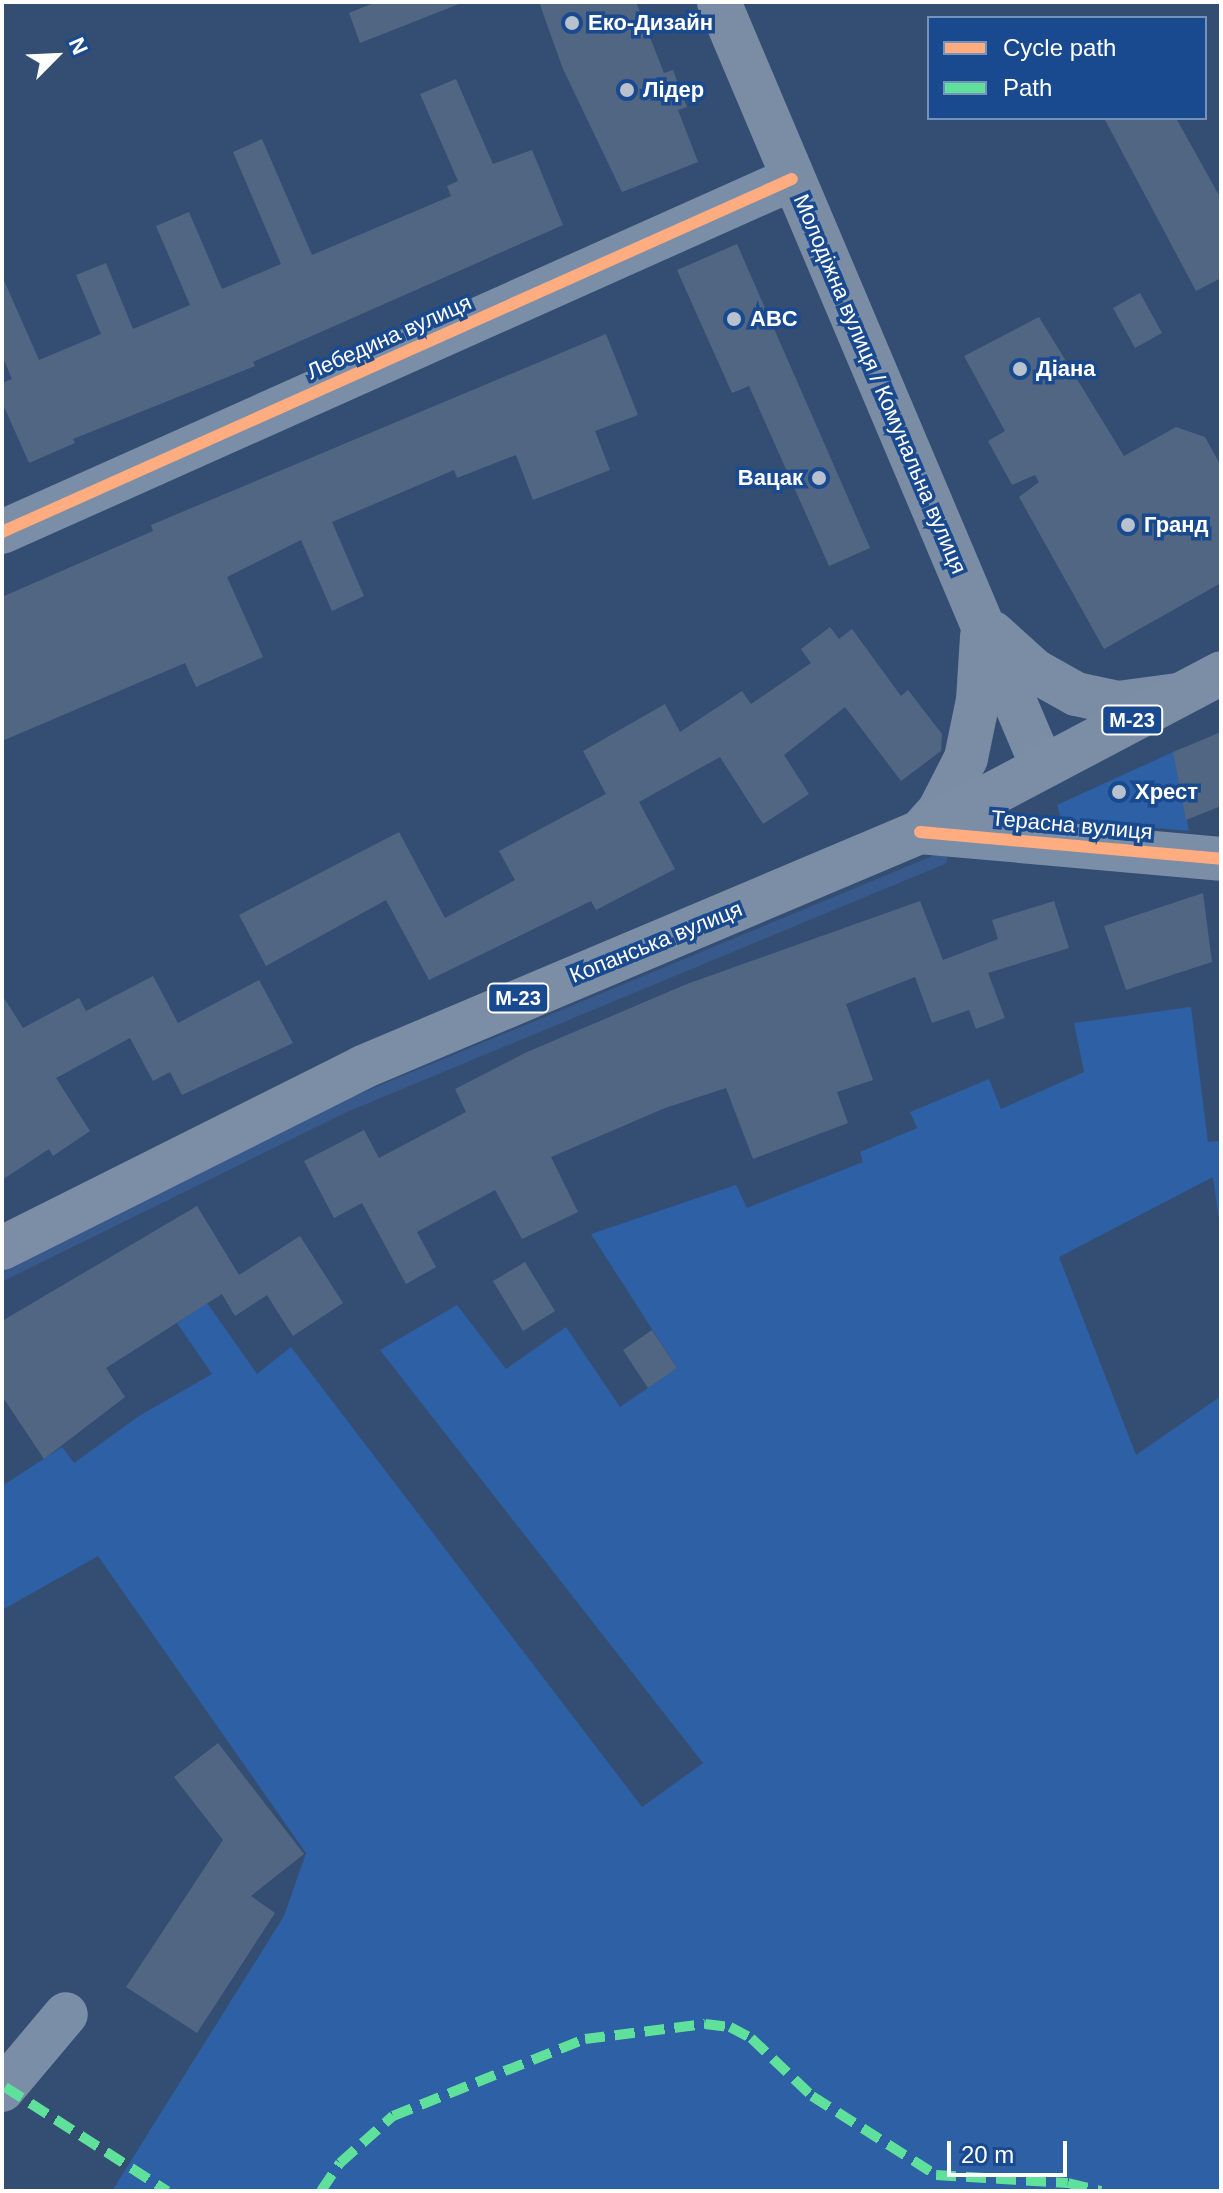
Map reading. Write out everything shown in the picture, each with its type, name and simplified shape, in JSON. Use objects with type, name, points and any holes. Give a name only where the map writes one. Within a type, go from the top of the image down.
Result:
[{"type":"highway","name":"Копанська вулиця","points":[[2,1248],[363,1067],[920,832],[1204,683]]},
{"type":"main road","name":"Молодіжна вулиця / Комунальна вулиця","points":[[719,2],[1042,766]]},
{"type":"main road","points":[[982,622],[1035,671],[1076,694],[1118,703],[1204,683]]},
{"type":"main road","points":[[920,832],[939,811],[966,758],[978,700],[982,622]]},
{"type":"street","name":"Лебедина вулиця","points":[[2,532],[792,179]]},
{"type":"street","name":"Терасна вулиця","points":[[920,832],[1221,859]]},
{"type":"street","points":[[2,2090],[66,2014]]},
{"type":"shaded area","points":[[1173,752],[1189,831],[1061,819],[1057,805]]},
{"type":"shaded area","points":[[1191,1007],[1208,1142],[1221,1141],[1221,1236],[1213,1177],[1059,1257],[1136,1455],[1221,1396],[1221,2191],[112,2191],[284,1916],[306,1853],[98,1556],[2,1610],[2,1486],[62,1447],[74,1463],[139,1416],[212,1374],[177,1323],[207,1303],[257,1374],[291,1347],[642,1807],[703,1763],[380,1350],[457,1305],[506,1369],[566,1327],[620,1407],[677,1368],[591,1234],[736,1185],[747,1208],[863,1162],[860,1152],[917,1128],[910,1112],[989,1079],[1001,1109],[1084,1072],[1074,1023]]},
{"type":"building","points":[[376,2],[459,4],[360,43],[349,13]]},
{"type":"building","name":"Лідер","points":[[539,2],[636,2],[664,73],[673,70],[687,107],[678,110],[698,162],[622,192],[563,69]]},
{"type":"building","points":[[456,79],[493,164],[532,150],[563,225],[253,362],[255,366],[73,439],[75,443],[29,463],[2,402],[2,383],[12,379],[2,355],[2,276],[39,360],[101,334],[76,275],[106,263],[133,329],[190,305],[156,226],[189,212],[222,289],[281,264],[233,152],[262,139],[312,255],[451,196],[447,186],[458,181],[420,94]]},
{"type":"building","points":[[1105,120],[1177,120],[1221,199],[1221,278],[1196,291]]},
{"type":"building","points":[[737,244],[870,548],[829,566],[749,386],[732,393],[677,270]]},
{"type":"building","points":[[1140,293],[1162,333],[1135,348],[1113,308]]},
{"type":"building","name":"Гранд","points":[[1039,317],[1124,456],[1176,427],[1205,437],[1221,466],[1221,583],[1104,649],[1019,497],[1039,482],[1035,475],[1012,485],[988,441],[1005,431],[964,356]]},
{"type":"building","points":[[606,334],[638,415],[595,431],[610,470],[533,500],[516,455],[457,478],[454,470],[332,522],[364,596],[332,611],[301,540],[227,577],[263,657],[196,687],[185,663],[2,741],[2,597],[153,531],[151,525]]},
{"type":"building","points":[[830,627],[839,639],[852,629],[901,696],[908,690],[942,734],[941,751],[901,781],[845,707],[784,755],[809,794],[763,824],[720,757],[639,802],[675,869],[596,910],[591,901],[429,980],[386,900],[266,966],[239,915],[399,832],[445,918],[515,880],[499,851],[606,794],[583,751],[665,704],[680,732],[742,691],[751,704],[811,663],[801,649]]},
{"type":"building","points":[[1221,732],[1221,806],[1186,820],[1173,752]]},
{"type":"building","points":[[1203,893],[1212,962],[1126,990],[1104,926]]},
{"type":"building","points":[[920,901],[943,960],[998,939],[992,920],[1054,901],[1069,948],[988,973],[1005,1018],[976,1029],[969,1010],[932,1023],[915,977],[846,1004],[873,1080],[837,1092],[848,1123],[753,1159],[726,1088],[665,1108],[551,1157],[578,1212],[522,1239],[495,1190],[417,1232],[436,1267],[406,1284],[362,1203],[334,1218],[304,1161],[364,1130],[379,1158],[466,1112],[455,1089],[527,1052],[687,984]]},
{"type":"building","points":[[153,976],[178,1023],[259,980],[293,1043],[182,1095],[170,1072],[153,1081],[130,1038],[56,1078],[90,1131],[53,1156],[49,1149],[2,1180],[2,995],[23,1028],[79,998],[86,1011]]},
{"type":"building","points":[[197,1206],[239,1275],[300,1236],[343,1303],[293,1336],[267,1295],[235,1316],[222,1294],[106,1368],[125,1397],[44,1459],[2,1396],[2,1321]]},
{"type":"building","points":[[525,1262],[555,1311],[523,1331],[493,1281]]},
{"type":"building","points":[[652,1330],[677,1368],[648,1388],[623,1350]]},
{"type":"building","points":[[218,1743],[304,1854],[251,1896],[275,1913],[197,2033],[126,1987],[223,1840],[174,1777]]},
{"type":"waterway","points":[[2,1275],[341,1108],[941,859]]},
{"type":"marked path","points":[[321,2191],[340,2163],[393,2116],[585,2039],[705,2024],[730,2027],[751,2038],[812,2096],[936,2175],[1068,2183],[1101,2191]]},
{"type":"marked path","points":[[5,2087],[167,2191]]},
{"type":"cycle path","points":[[2,532],[792,179]]},
{"type":"cycle path","points":[[920,832],[1221,859]]},
{"type":"place","name":"Еко-Дизайн","points":[[572,23]]},
{"type":"place","name":"Лідер","points":[[627,90]]},
{"type":"place","name":"ABC","points":[[734,319]]},
{"type":"place","name":"Діана","points":[[1020,369]]},
{"type":"place","name":"Вацак","points":[[819,478]]},
{"type":"place","name":"Гранд","points":[[1128,525]]},
{"type":"place","name":"Хрест","points":[[1119,792]]}]
